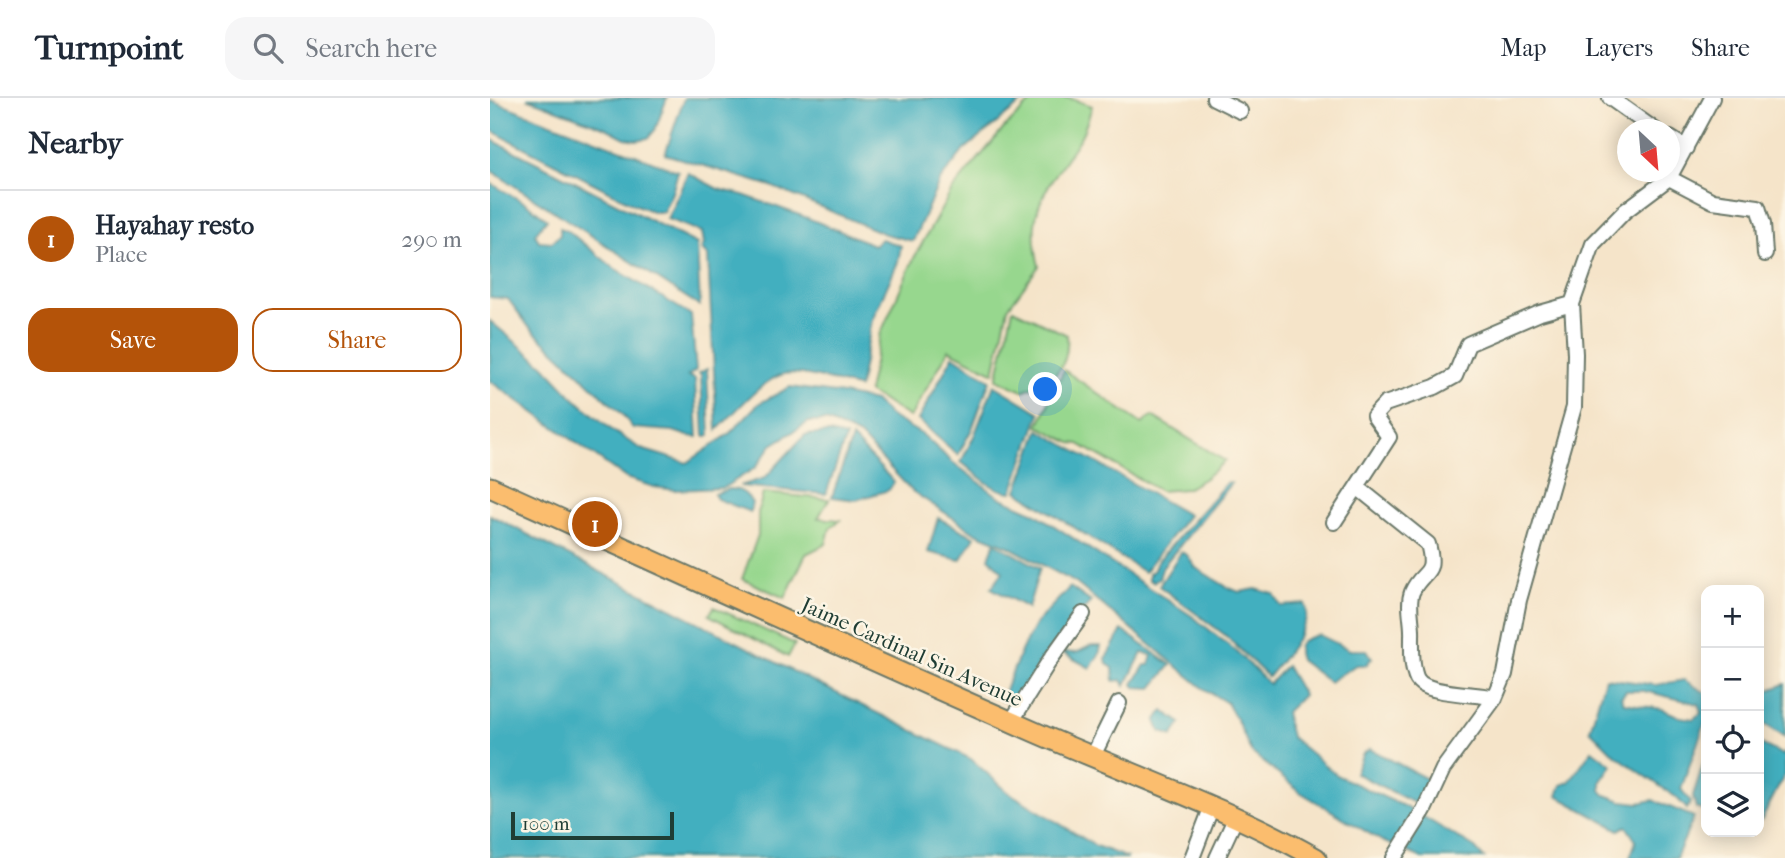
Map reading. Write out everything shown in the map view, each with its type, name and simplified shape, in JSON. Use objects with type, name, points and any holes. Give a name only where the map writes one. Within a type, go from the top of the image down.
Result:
[{"type":"main road","name":"Jaime Cardinal Sin Avenue","points":[[490,487],[1092,758],[1236,817],[1315,858]]},
{"type":"street","points":[[1214,98],[1240,111]]},
{"type":"street","points":[[1610,98],[1640,119]]},
{"type":"street","points":[[1680,159],[1712,98]]},
{"type":"street","points":[[1680,144],[1686,148]]},
{"type":"street","points":[[1398,852],[1424,810],[1443,769],[1495,698],[1505,674],[1519,600],[1574,407],[1572,304],[1593,244],[1625,211],[1664,182]]},
{"type":"street","points":[[1677,182],[1713,201],[1758,206],[1763,224],[1765,254]]},
{"type":"street","points":[[1334,522],[1389,437],[1374,416],[1385,404],[1435,387],[1455,376],[1468,344],[1540,313],[1572,304]]},
{"type":"street","points":[[1357,486],[1428,544],[1432,558],[1429,572],[1412,592],[1410,608],[1412,650],[1418,680],[1425,687],[1439,692],[1495,698]]},
{"type":"street","points":[[1011,722],[1083,614]]},
{"type":"street","points":[[1092,758],[1119,703]]},
{"type":"street","points":[[1192,858],[1212,807]]},
{"type":"street","points":[[1217,858],[1236,817]]},
{"type":"green space","points":[[1035,98],[1069,98],[1092,106],[1081,136],[1051,182],[1038,211],[1035,245],[1039,266],[1008,308],[994,373],[949,350],[910,417],[868,392],[880,335],[914,258],[952,190],[1005,127]]},
{"type":"green space","points":[[1013,309],[1067,335],[1066,357],[1057,372],[1051,378],[1022,391],[997,379]]},
{"type":"green space","points":[[1064,370],[1142,424],[1152,416],[1225,461],[1205,478],[1186,489],[1160,491],[1079,444],[1071,443],[1038,426]]},
{"type":"green space","points":[[763,493],[829,499],[818,518],[840,520],[830,528],[826,544],[806,554],[785,598],[742,579],[758,535],[758,513]]},
{"type":"green space","points":[[714,607],[795,644],[788,657],[709,615]]},
{"type":"water","points":[[527,98],[667,98],[655,130],[648,138],[636,140]]},
{"type":"water","points":[[684,98],[1027,98],[964,150],[939,182],[913,241],[885,234],[771,186],[665,154]]},
{"type":"water","points":[[490,100],[678,171],[663,212],[654,212],[634,204],[490,130]]},
{"type":"water","points":[[490,139],[697,244],[700,306],[490,170]]},
{"type":"water","points":[[688,173],[718,189],[805,217],[874,245],[881,239],[901,246],[898,262],[872,320],[859,388],[810,375],[784,374],[758,390],[717,430],[708,256],[701,249],[704,244],[702,232],[667,219]]},
{"type":"water","points":[[490,183],[547,219],[535,234],[539,241],[552,242],[560,235],[560,228],[568,231],[614,268],[691,315],[696,370],[688,376],[695,379],[698,437],[673,431],[633,428],[622,414],[529,327],[508,299],[490,297]]},
{"type":"water","points":[[490,321],[544,366],[574,398],[613,431],[641,449],[687,463],[729,434],[758,404],[790,387],[874,401],[890,416],[923,435],[951,461],[999,497],[1033,512],[1192,616],[1236,651],[1269,684],[1286,666],[1303,695],[1285,713],[1291,737],[1338,776],[1412,810],[1475,848],[1484,858],[1422,858],[1382,841],[1300,792],[1251,752],[1227,703],[1203,688],[1076,583],[1008,546],[976,533],[912,491],[860,436],[826,421],[809,422],[772,445],[755,468],[723,488],[675,490],[654,487],[626,478],[490,381]]},
{"type":"water","points":[[953,356],[990,380],[972,429],[958,455],[918,420]]},
{"type":"water","points":[[707,369],[710,436],[704,436],[699,373]]},
{"type":"water","points":[[994,385],[1040,413],[1012,492],[997,489],[961,462]]},
{"type":"water","points":[[1039,430],[1188,515],[1144,572],[1017,491]]},
{"type":"water","points":[[829,433],[846,437],[826,494],[740,486],[765,478],[805,435]]},
{"type":"water","points":[[852,438],[894,482],[889,490],[856,500],[832,497]]},
{"type":"water","points":[[1227,482],[1231,483],[1163,566],[1159,578],[1153,582],[1149,580],[1149,574],[1156,563]]},
{"type":"water","points":[[729,489],[743,492],[748,497],[752,503],[750,512],[717,499],[714,494]]},
{"type":"water","points":[[490,515],[810,680],[971,759],[1008,792],[1096,846],[1128,858],[490,858]]},
{"type":"water","points":[[938,518],[975,537],[960,560],[928,552]]},
{"type":"water","points":[[995,543],[1040,568],[1028,608],[991,588],[1003,572],[989,558]]},
{"type":"water","points":[[1181,552],[1187,555],[1196,568],[1227,587],[1239,592],[1256,589],[1274,594],[1281,606],[1305,604],[1307,612],[1301,631],[1268,677],[1225,635],[1159,586]]},
{"type":"water","points":[[1070,587],[1091,602],[1070,623],[1022,707],[1001,700],[1036,623]]},
{"type":"water","points":[[1122,630],[1171,665],[1152,688],[1135,687],[1133,684],[1145,665],[1149,665],[1152,655],[1142,653],[1125,686],[1122,680],[1114,681],[1113,668],[1107,664],[1106,658]]},
{"type":"water","points":[[1319,635],[1350,650],[1367,650],[1372,658],[1366,665],[1356,665],[1329,682],[1300,660],[1298,654],[1302,642]]},
{"type":"water","points":[[1090,646],[1101,646],[1099,655],[1090,668],[1061,652],[1076,653]]},
{"type":"water","points":[[1605,678],[1656,685],[1684,680],[1701,690],[1701,713],[1701,734],[1681,789],[1691,802],[1687,809],[1677,798],[1614,754],[1590,730]],"holes":[[[1626,691],[1644,691],[1699,704],[1701,713],[1693,719],[1662,709],[1624,703],[1621,697]]]},
{"type":"water","points":[[1785,684],[1785,737],[1764,724],[1764,692]]},
{"type":"water","points":[[1163,711],[1181,723],[1172,736],[1160,731],[1156,721]]},
{"type":"water","points":[[1764,746],[1783,755],[1785,753],[1785,774],[1764,815]]},
{"type":"water","points":[[1370,749],[1429,780],[1418,805],[1355,773],[1363,754]]},
{"type":"water","points":[[1592,750],[1612,765],[1601,781],[1601,790],[1605,795],[1639,803],[1653,800],[1694,817],[1676,858],[1630,858],[1636,841],[1626,826],[1619,830],[1557,796],[1561,785],[1569,782]]},
{"type":"water","points":[[1701,771],[1701,810],[1696,808],[1693,796]]},
{"type":"place","name":"Hayahay resto","points":[[595,524]]}]
